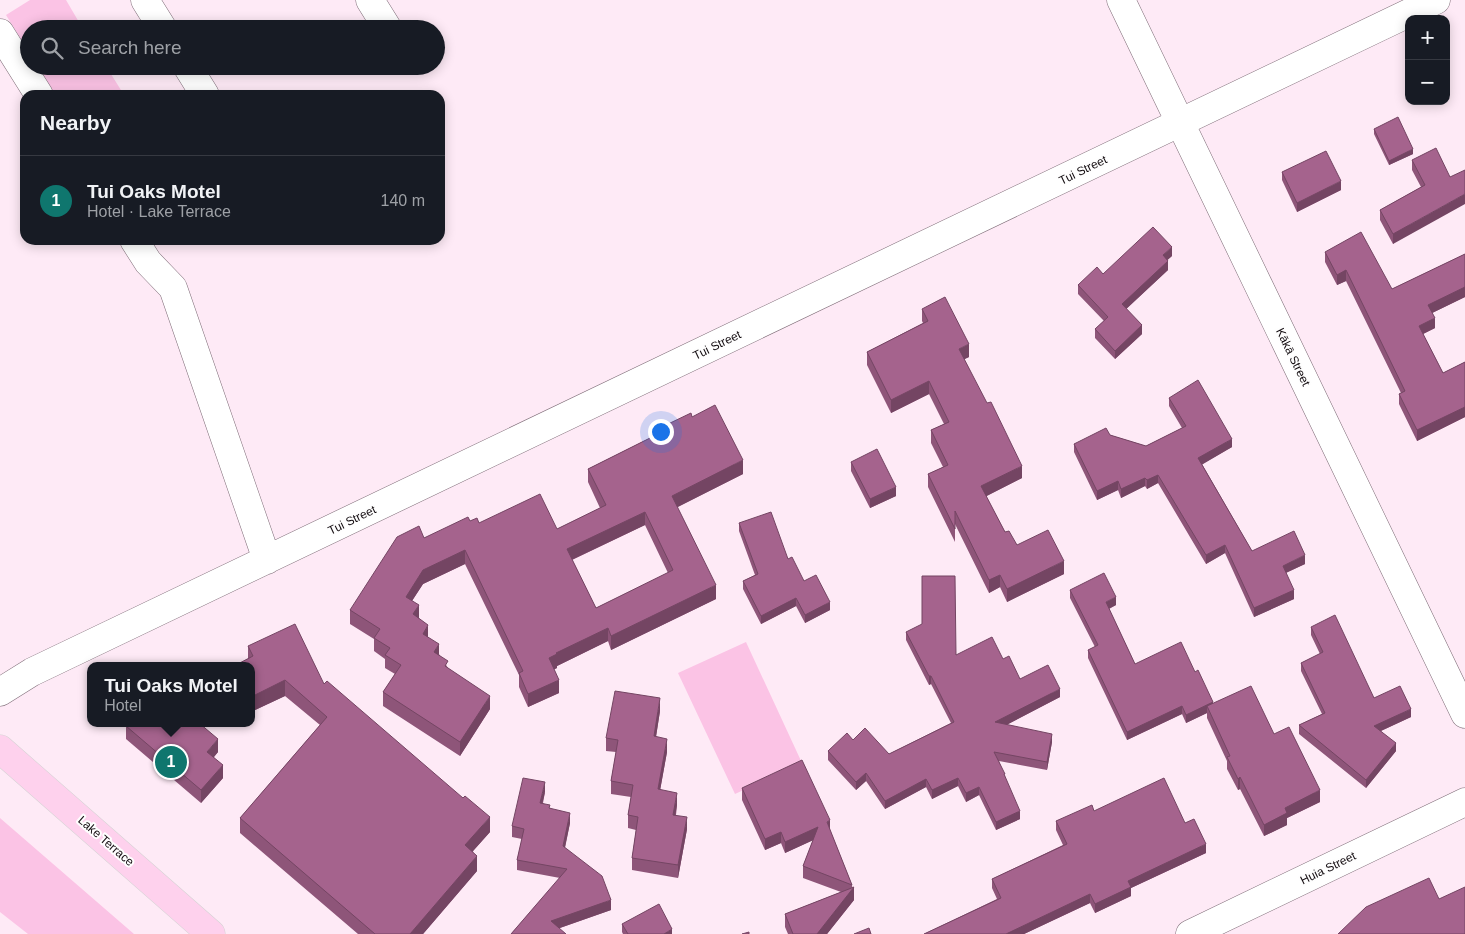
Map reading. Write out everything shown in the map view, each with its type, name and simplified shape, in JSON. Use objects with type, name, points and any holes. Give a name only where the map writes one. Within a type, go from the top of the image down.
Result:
[{"type":"main road","name":"Lake Terrace","points":[[0,749],[211,934]]},
{"type":"street","points":[[146,0],[158,20]]},
{"type":"street","points":[[370,0],[382,20]]},
{"type":"street","name":"Kākā Street","points":[[1121,0],[1465,714]]},
{"type":"street","name":"Tui Street","points":[[0,692],[32,672],[1436,0]]},
{"type":"street","points":[[0,33],[20,65]]},
{"type":"street","points":[[26,75],[36,90]]},
{"type":"street","points":[[193,75],[202,90]]},
{"type":"street","points":[[137,245],[148,262],[173,288],[268,560]]},
{"type":"street","name":"Huia Street","points":[[1190,934],[1465,802]]},
{"type":"shaded area","points":[[30,0],[66,0],[78,20],[20,20],[20,38],[6,15]]},
{"type":"shaded area","points":[[43,75],[112,75],[121,90],[52,90]]},
{"type":"shaded area","points":[[746,642],[802,763],[735,794],[678,673]]},
{"type":"shaded area","points":[[0,818],[134,934],[28,934],[0,912]]},
{"type":"building","points":[[1398,117],[1413,149],[1389,161],[1374,129]]},
{"type":"building","points":[[1436,148],[1450,177],[1465,170],[1465,194],[1393,234],[1380,210],[1425,185],[1412,160]]},
{"type":"building","points":[[1326,151],[1341,181],[1297,203],[1282,172]]},
{"type":"building","points":[[1153,227],[1172,247],[1163,255],[1168,261],[1122,304],[1142,325],[1115,351],[1095,329],[1108,317],[1078,285],[1097,267],[1103,274]]},
{"type":"building","points":[[1361,232],[1392,289],[1465,254],[1465,287],[1428,305],[1435,318],[1419,326],[1443,373],[1465,362],[1465,407],[1417,430],[1399,394],[1405,391],[1346,270],[1337,275],[1325,252]]},
{"type":"building","points":[[945,297],[969,344],[959,349],[987,403],[991,402],[1022,466],[981,486],[1005,532],[1009,531],[1017,545],[1048,530],[1064,561],[1007,589],[1000,575],[989,580],[955,511],[955,529],[928,474],[948,465],[931,430],[949,422],[929,381],[891,400],[867,352],[928,321],[922,309]]},
{"type":"building","points":[[1198,380],[1232,439],[1198,458],[1252,551],[1294,531],[1305,555],[1283,566],[1294,590],[1254,608],[1225,545],[1206,555],[1158,475],[1147,480],[1145,478],[1121,489],[1118,481],[1097,491],[1074,444],[1106,428],[1110,435],[1146,446],[1186,426],[1169,398]]},
{"type":"building","points":[[715,405],[743,460],[672,496],[716,585],[611,636],[608,628],[556,653],[549,658],[559,680],[528,694],[519,673],[523,671],[465,550],[423,570],[406,597],[419,605],[413,614],[428,625],[423,634],[439,644],[434,652],[448,661],[445,666],[490,696],[460,742],[383,692],[401,665],[385,655],[390,648],[374,638],[380,629],[350,610],[397,537],[419,526],[424,538],[468,517],[470,521],[477,518],[479,523],[540,494],[557,529],[606,505],[588,469],[668,429],[666,425],[691,413],[692,417]],"holes":[[[645,512],[673,570],[596,608],[567,549]]]},
{"type":"building","points":[[877,449],[896,487],[870,499],[851,462]]},
{"type":"building","points":[[771,512],[788,559],[792,557],[804,581],[816,575],[830,602],[805,615],[796,598],[761,616],[743,581],[758,574],[739,523]]},
{"type":"building","points":[[1104,573],[1116,597],[1106,602],[1135,664],[1181,642],[1195,672],[1198,670],[1213,702],[1186,715],[1182,706],[1127,732],[1088,650],[1098,645],[1070,590]]},
{"type":"building","points":[[922,576],[955,576],[956,655],[992,637],[1003,659],[1009,656],[1020,679],[1048,665],[1060,689],[995,722],[1052,734],[1047,762],[994,752],[1020,811],[996,822],[979,787],[966,793],[958,778],[932,790],[926,779],[885,801],[866,773],[856,782],[828,751],[847,733],[853,740],[865,728],[889,754],[954,722],[906,632],[922,624]]},
{"type":"building","points":[[1335,615],[1374,698],[1400,686],[1411,709],[1374,726],[1396,743],[1366,780],[1299,725],[1325,713],[1301,663],[1323,652],[1311,627]]},
{"type":"building","points":[[295,624],[324,684],[327,681],[463,798],[465,796],[490,817],[465,845],[477,856],[410,934],[375,934],[240,818],[327,717],[285,680],[255,695],[255,662],[242,662],[253,656],[248,646]]},
{"type":"building","points":[[1251,686],[1274,734],[1289,727],[1320,790],[1285,808],[1287,813],[1264,825],[1240,777],[1238,779],[1227,757],[1230,756],[1207,706]]},
{"type":"building","points":[[615,691],[660,698],[654,736],[667,739],[658,789],[677,793],[673,815],[687,817],[678,865],[632,858],[638,817],[628,815],[633,785],[611,781],[618,740],[606,738]]},
{"type":"building","points":[[127,727],[204,727],[218,739],[207,752],[223,765],[201,790]]},
{"type":"building","points":[[802,760],[830,820],[827,822],[852,885],[803,866],[818,827],[785,842],[781,832],[765,839],[742,788]]},
{"type":"building","points":[[523,778],[545,782],[540,803],[550,805],[549,808],[570,813],[563,846],[602,876],[611,900],[551,921],[566,934],[511,934],[567,869],[517,860],[524,829],[512,826]]},
{"type":"building","points":[[1164,778],[1185,823],[1194,819],[1206,844],[1128,881],[1131,887],[1095,904],[1090,894],[1006,934],[924,934],[1001,898],[992,879],[1067,844],[1056,821],[1092,805],[1094,811]]},
{"type":"building","points":[[1429,878],[1439,899],[1465,887],[1465,934],[1338,934],[1366,907]]},
{"type":"building","points":[[854,887],[817,934],[793,934],[785,914]]},
{"type":"building","points":[[659,904],[672,929],[664,934],[628,934],[622,924]]},
{"type":"building","points":[[869,928],[871,934],[854,934]]},
{"type":"place","name":"Tui Oaks Motel","points":[[171,762]]}]
